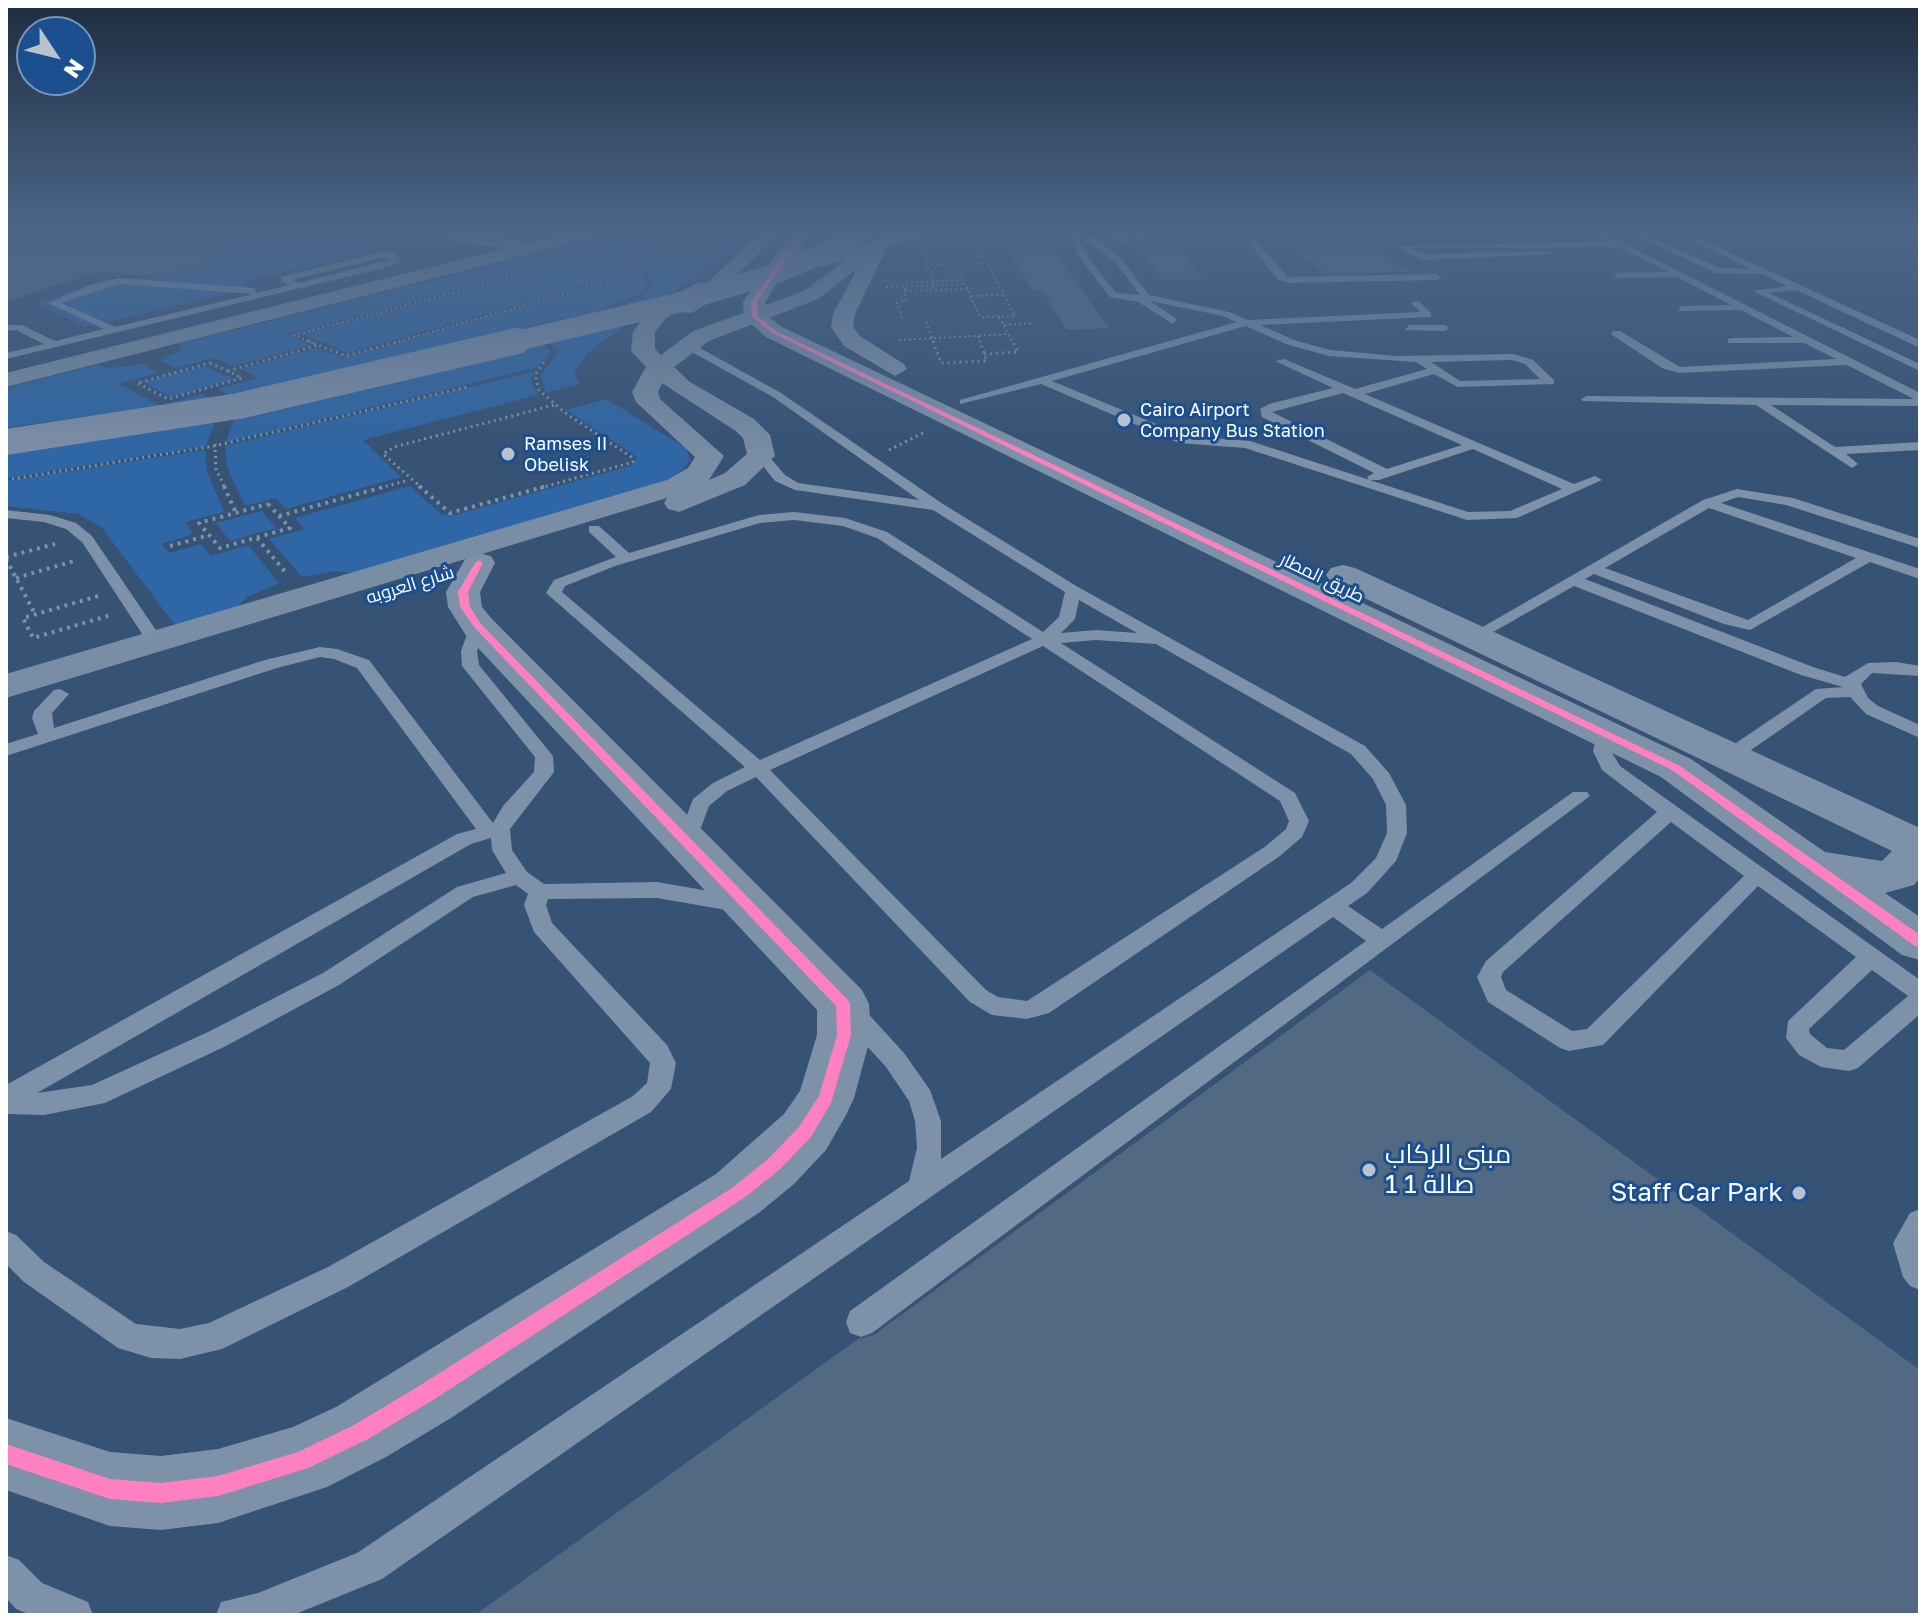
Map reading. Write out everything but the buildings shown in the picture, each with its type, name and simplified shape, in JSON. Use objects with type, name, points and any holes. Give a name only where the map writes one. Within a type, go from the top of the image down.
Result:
[{"type":"main road","points":[[6,380],[304,305]]},
{"type":"main road","points":[[6,442],[238,406],[670,305]]},
{"type":"main road","points":[[672,305],[652,320],[644,332],[643,351],[658,368],[745,425],[756,435],[761,456]]},
{"type":"main road","points":[[658,368],[708,333],[786,305]]},
{"type":"main road","name":"شارع العروبه","points":[[6,686],[664,490],[698,474],[710,456],[649,402],[645,392],[658,368]]},
{"type":"main road","name":"شارع العروبه","points":[[6,709],[706,493],[735,479],[761,456]]},
{"type":"street","points":[[754,305],[755,317]]},
{"type":"street","name":"طريق المطار","points":[[849,305],[842,327],[852,341],[901,384]]},
{"type":"street","name":"طريق المطار","points":[[755,317],[774,332],[901,384],[1475,636],[1641,712],[1920,847]]},
{"type":"street","name":"طريق المطار","points":[[964,413],[1697,780],[1920,942]]},
{"type":"street","points":[[6,1454],[110,1489],[161,1493],[253,1477],[301,1461],[361,1432],[738,1193],[773,1165],[805,1132],[826,1098],[844,1035],[843,1004],[478,626],[465,607],[463,592],[479,563]]},
{"type":"street","points":[[1606,733],[1641,712]]},
{"type":"street","points":[[1810,861],[1847,872],[1883,877],[1897,874],[1920,847]]},
{"type":"lane","points":[[57,305],[114,330]]},
{"type":"lane","points":[[6,356],[221,305]]},
{"type":"lane","points":[[1152,305],[1173,321]]},
{"type":"lane","points":[[1180,305],[1215,311],[1329,353],[1419,359],[1520,358],[1550,382],[1463,385],[1419,359]]},
{"type":"lane","points":[[964,413],[1041,380],[1246,323],[1428,315],[1418,305]]},
{"type":"lane","points":[[1736,305],[1920,401]]},
{"type":"lane","points":[[1788,305],[1920,368]]},
{"type":"lane","points":[[1836,305],[1920,344]]},
{"type":"lane","points":[[1681,309],[1743,308]]},
{"type":"lane","points":[[6,328],[18,327],[55,345]]},
{"type":"lane","points":[[1263,331],[1445,328]]},
{"type":"lane","points":[[1616,333],[1666,366],[1679,370],[1849,362]]},
{"type":"lane","points":[[1732,341],[1807,340]]},
{"type":"lane","points":[[234,1615],[258,1611],[369,1566],[1359,888],[1385,861],[1397,833],[1396,805],[1382,777],[1358,750],[1330,731],[1073,590],[938,507],[777,395],[687,345]]},
{"type":"lane","points":[[41,348],[73,363]]},
{"type":"lane","points":[[1280,361],[1574,489]]},
{"type":"lane","points":[[1385,473],[1266,414],[1266,409],[1435,370]]},
{"type":"lane","points":[[1041,380],[1190,443],[1246,444],[1450,512],[1486,518],[1512,515],[1595,480]]},
{"type":"lane","points":[[1587,399],[1761,403],[1920,401]]},
{"type":"lane","points":[[1761,403],[1852,464]]},
{"type":"lane","points":[[1359,482],[1474,445]]},
{"type":"lane","points":[[1832,451],[1920,446]]},
{"type":"lane","points":[[761,456],[780,478],[795,486],[869,494],[938,507]]},
{"type":"lane","points":[[1475,636],[1708,503],[1737,493],[1771,496],[1920,544]]},
{"type":"lane","points":[[1708,503],[1920,574]]},
{"type":"lane","points":[[6,514],[71,526],[87,539],[156,642]]},
{"type":"lane","points":[[794,516],[845,522],[882,535],[1044,640],[1288,797],[1299,821],[1295,832],[1273,851],[1041,1006],[1027,1010],[1004,1010],[978,996],[757,767],[554,593],[559,583],[569,578],[626,558],[767,518],[794,516]]},
{"type":"lane","points":[[594,529],[626,558]]},
{"type":"lane","points":[[1593,569],[1730,621],[1750,625],[1868,557]]},
{"type":"lane","points":[[1573,580],[1853,688],[1872,710],[1920,732]]},
{"type":"lane","points":[[1044,640],[1067,619],[1073,590]]},
{"type":"lane","points":[[6,1101],[452,846],[494,830],[535,786],[544,772],[544,756],[471,666],[469,651],[478,626]]},
{"type":"lane","points":[[687,841],[700,803],[720,787],[757,767],[1044,640],[1096,635],[1168,641]]},
{"type":"lane","points":[[6,750],[271,664],[320,652],[337,654],[363,664],[494,830],[502,850],[530,884],[542,926],[658,1052],[663,1063],[658,1089],[642,1104],[338,1277],[244,1325],[211,1338],[180,1344],[151,1343],[129,1337],[34,1272],[6,1244]]},
{"type":"lane","points":[[1853,688],[1853,678],[1868,668],[1896,667],[1920,671]]},
{"type":"lane","points":[[1731,755],[1822,693],[1853,688]]},
{"type":"lane","points":[[48,737],[41,718],[43,711],[60,694]]},
{"type":"lane","points":[[1606,733],[1602,751],[1612,770],[1920,992]]},
{"type":"lane","points":[[861,1322],[1580,796]]},
{"type":"lane","points":[[1670,812],[1494,967],[1489,977],[1496,996],[1569,1041],[1594,1038],[1759,873]]},
{"type":"lane","points":[[6,1101],[44,1104],[96,1095],[217,1039],[331,979],[465,892],[530,884],[657,890],[749,906]]},
{"type":"lane","points":[[1333,906],[1382,941]]},
{"type":"lane","points":[[1872,956],[1797,1028],[1798,1038],[1808,1048],[1828,1059],[1849,1061],[1920,1000]]},
{"type":"lane","points":[[843,1004],[895,1060],[921,1098],[928,1121],[930,1148],[921,1188]]},
{"type":"lane","points":[[1920,1222],[1907,1243],[1913,1267],[1920,1276]]},
{"type":"lane","points":[[6,1573],[29,1596],[75,1615]]},
{"type":"path","points":[[408,305],[294,335],[346,356],[526,305]]},
{"type":"path","points":[[898,305],[902,318]]},
{"type":"path","points":[[975,305],[980,317],[1015,316],[1009,305]]},
{"type":"path","points":[[984,354],[1018,352],[999,317]]},
{"type":"path","points":[[926,322],[941,363],[987,361],[978,336]]},
{"type":"path","points":[[1003,325],[1035,323]]},
{"type":"path","points":[[888,341],[1008,334]]},
{"type":"path","points":[[227,371],[319,345]]},
{"type":"path","points":[[547,359],[538,369],[535,382],[554,405],[633,458],[633,462],[455,513],[443,510],[384,456],[384,451],[554,405]]},
{"type":"path","points":[[203,389],[212,393]]},
{"type":"path","points":[[869,459],[964,413]]},
{"type":"path","points":[[217,435],[216,469],[236,513]]},
{"type":"path","points":[[279,516],[410,480]]},
{"type":"path","points":[[268,504],[290,528],[220,548],[199,523],[236,513],[268,504]]},
{"type":"path","points":[[170,546],[209,535]]},
{"type":"path","points":[[257,538],[307,597]]},
{"type":"path","points":[[35,614],[6,558],[60,542]]},
{"type":"path","points":[[16,578],[74,561]]},
{"type":"path","points":[[99,596],[23,618],[33,638],[112,614]]},
{"type":"shaded area","points":[[40,305],[181,305],[85,327]]},
{"type":"shaded area","points":[[334,305],[399,305],[288,334],[310,345],[234,366],[214,358],[175,368],[160,360],[183,350],[179,344]]},
{"type":"shaded area","points":[[412,305],[519,305],[348,353],[302,334]]},
{"type":"shaded area","points":[[530,305],[614,305],[598,311],[228,395],[218,389],[258,378],[241,369],[317,348],[344,358]]},
{"type":"shaded area","points":[[626,305],[655,305],[588,352],[574,374],[580,384],[546,393],[540,375],[559,351],[547,341]]},
{"type":"shaded area","points":[[540,343],[551,352],[535,368],[226,442],[236,414]]},
{"type":"shaded area","points":[[143,364],[157,373],[119,384],[160,405],[6,428],[6,388],[98,365],[109,368]]},
{"type":"shaded area","points":[[205,366],[234,379],[171,397],[143,382]]},
{"type":"shaded area","points":[[533,372],[531,382],[538,395],[363,440],[401,477],[286,509],[276,498],[245,506],[227,467],[225,446]]},
{"type":"shaded area","points":[[202,394],[210,398],[166,404]]},
{"type":"shaded area","points":[[606,399],[686,448],[690,459],[683,470],[666,481],[353,573],[335,571],[302,577],[269,539],[304,529],[295,518],[410,486],[441,514],[455,515],[633,465],[637,457],[566,410]]},
{"type":"shaded area","points":[[217,417],[206,446],[6,478],[6,451]]},
{"type":"shaded area","points":[[205,450],[207,471],[224,512],[185,522],[194,534],[162,544],[169,553],[201,544],[211,556],[248,545],[279,583],[247,597],[237,607],[175,625],[102,528],[78,514],[6,506],[6,481]]},
{"type":"shaded area","points":[[262,511],[276,528],[230,541],[216,523]]},
{"type":"cycle path","points":[[754,305],[755,317],[774,332],[1676,768],[1920,942]]},
{"type":"cycle path","points":[[6,1454],[110,1489],[161,1493],[218,1486],[301,1461],[361,1432],[426,1393],[738,1193],[773,1165],[805,1132],[826,1098],[844,1035],[843,1004],[478,626],[465,607],[463,592],[479,563]]},
{"type":"place","name":"Cairo Airport Company Bus Station","points":[[1124,420]]},
{"type":"place","name":"Ramses II Obelisk","points":[[508,454]]},
{"type":"place","name":"مبنى الركاب 1 صالة 1","points":[[1369,1170]]},
{"type":"place","name":"Staff Car Park","points":[[1799,1193]]}]
